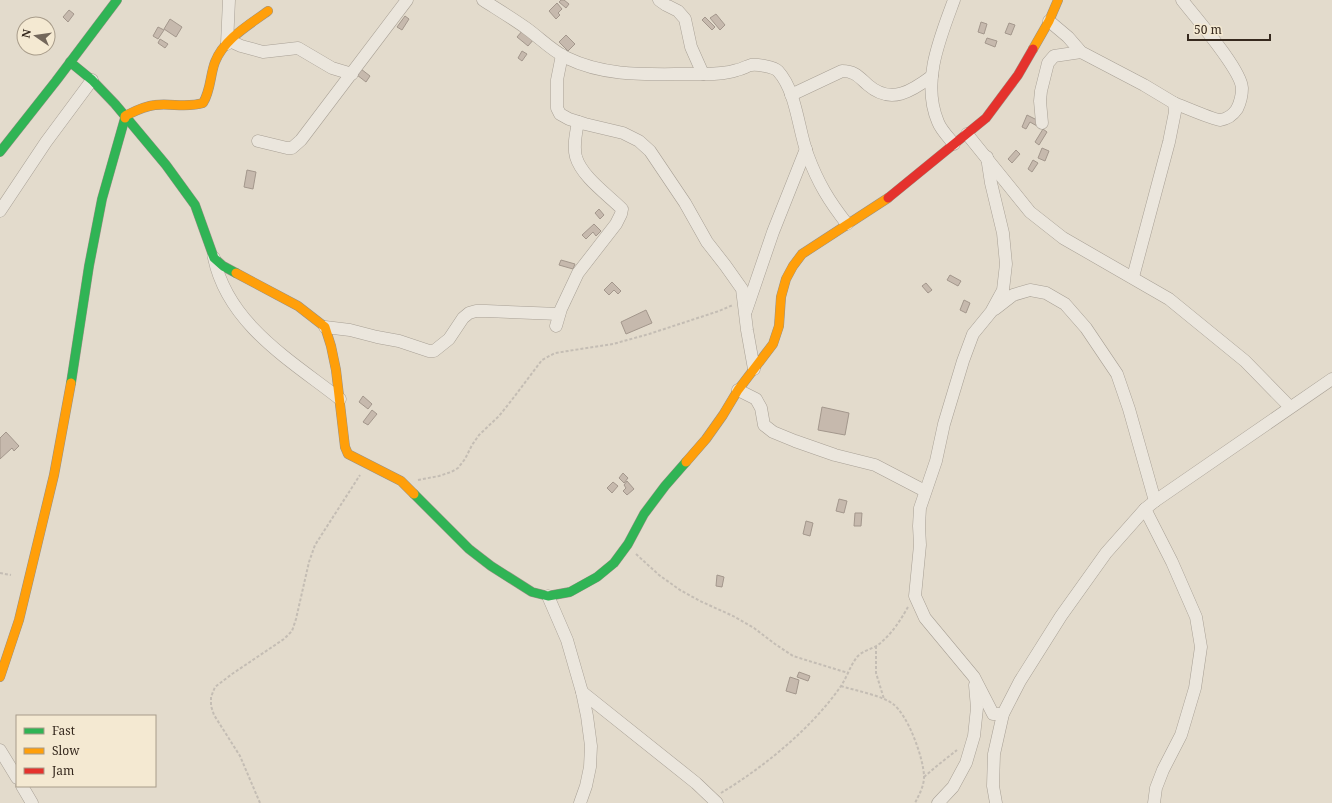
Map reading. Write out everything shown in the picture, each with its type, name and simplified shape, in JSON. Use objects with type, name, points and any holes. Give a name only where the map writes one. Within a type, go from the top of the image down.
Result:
[{"type":"street","points":[[0,152],[117,0]]},
{"type":"street","points":[[229,0],[229,43]]},
{"type":"street","points":[[258,141],[278,147],[292,148],[302,140],[407,0]]},
{"type":"street","points":[[483,0],[526,27],[562,55],[588,67],[606,71],[634,74],[703,74],[736,71],[751,65],[777,70],[791,95],[813,169],[826,196],[847,224]]},
{"type":"street","points":[[659,0],[678,11],[685,19],[691,47],[703,74]]},
{"type":"street","points":[[954,0],[939,42],[932,76],[931,100],[938,124],[954,144]]},
{"type":"street","points":[[325,326],[331,346],[340,398],[345,447],[348,454],[401,481],[464,544],[491,566],[532,592],[548,596],[570,592],[597,577],[614,563],[628,544],[644,514],[665,486],[706,439],[724,415],[738,390],[773,344],[779,326],[782,297],[786,279],[802,254],[882,202],[986,118],[1018,75],[1049,21],[1058,0]]},
{"type":"street","points":[[1049,21],[1068,37],[1082,52],[1174,103],[1219,120],[1230,117],[1240,103],[1242,87],[1237,73],[1219,47],[1182,0]]},
{"type":"street","points":[[125,116],[149,106],[167,105],[188,107],[203,103],[209,91],[215,63],[221,51],[268,11]]},
{"type":"street","points":[[229,43],[263,52],[298,48],[332,68],[352,74]]},
{"type":"street","points":[[1042,123],[1040,101],[1041,91],[1048,63],[1054,56],[1082,52]]},
{"type":"street","points":[[562,55],[558,80],[557,108],[560,114],[578,122],[623,133],[639,141],[650,151],[685,203],[707,242],[725,264],[742,289],[754,369]]},
{"type":"street","points":[[70,62],[92,80],[125,116],[166,166],[195,205],[214,258],[216,270],[227,296],[246,322],[265,340],[340,398]]},
{"type":"street","points":[[791,95],[842,71],[855,73],[876,91],[885,95],[893,96],[907,92],[921,85],[932,76]]},
{"type":"street","points":[[0,211],[46,142],[92,80]]},
{"type":"street","points":[[1133,277],[1170,142],[1175,112],[1174,103]]},
{"type":"street","points":[[0,677],[19,620],[54,475],[71,383],[89,266],[101,207],[125,116]]},
{"type":"street","points":[[556,326],[559,314],[578,273],[616,224],[622,209],[586,174],[576,158],[575,145],[578,122]]},
{"type":"street","points":[[967,134],[1030,212],[1063,238],[1169,299],[1245,361],[1290,407]]},
{"type":"street","points":[[745,315],[773,232],[806,149]]},
{"type":"street","points":[[987,157],[991,183],[1003,233],[1006,264],[1003,290],[991,312],[970,340],[944,424],[936,461],[920,508],[920,545],[915,596],[925,618],[974,677],[993,714],[1003,714]]},
{"type":"street","points":[[214,258],[223,266],[293,303],[325,326],[399,341],[429,351],[434,351],[449,339],[463,318],[469,313],[476,311],[559,314]]},
{"type":"street","points":[[991,312],[1013,295],[1030,290],[1046,293],[1065,304],[1086,328],[1117,374],[1130,409],[1155,501]]},
{"type":"street","points":[[996,803],[993,786],[994,754],[1003,714],[1020,681],[1061,616],[1106,553],[1145,508],[1332,379]]},
{"type":"street","points":[[738,390],[756,399],[764,425],[773,432],[835,455],[875,465],[925,491]]},
{"type":"street","points":[[1145,508],[1172,562],[1196,617],[1201,648],[1195,688],[1181,735],[1159,782],[1154,803]]},
{"type":"street","points":[[548,596],[568,640],[582,692],[591,746],[590,766],[586,786],[580,803]]},
{"type":"street","points":[[938,803],[953,787],[966,763],[974,736],[978,708],[974,677]]},
{"type":"street","points":[[582,692],[715,801]]},
{"type":"street","points":[[0,750],[16,776]]},
{"type":"street","points":[[23,787],[32,803]]},
{"type":"path","points":[[401,481],[439,476],[458,468],[479,435],[507,406],[542,360],[555,353],[613,344],[719,311],[744,301]]},
{"type":"path","points":[[260,803],[240,756],[214,715],[211,706],[211,697],[215,687],[284,639],[292,631],[309,562],[315,544],[367,465]]},
{"type":"path","points":[[628,544],[641,560],[680,590],[754,628],[774,644],[793,656],[848,673]]},
{"type":"path","points":[[0,573],[11,575]]},
{"type":"path","points":[[715,801],[783,748],[811,722],[841,686],[858,656],[876,646],[891,633],[915,596]]},
{"type":"path","points":[[876,646],[876,673],[884,699]]},
{"type":"path","points":[[841,686],[884,699],[893,704],[902,713],[915,740],[924,777],[922,788],[915,803]]},
{"type":"path","points":[[924,777],[957,750]]},
{"type":"building","points":[[564,0],[569,4],[566,8],[559,2]]},
{"type":"building","points":[[557,3],[562,9],[558,13],[560,15],[556,19],[549,11]]},
{"type":"building","points":[[69,10],[74,14],[68,22],[63,17]]},
{"type":"building","points":[[716,14],[725,25],[720,30],[710,18]]},
{"type":"building","points":[[405,16],[409,19],[402,30],[397,27]]},
{"type":"building","points":[[705,17],[715,27],[712,30],[702,20]]},
{"type":"building","points":[[170,19],[182,27],[176,37],[164,29]]},
{"type":"building","points":[[981,22],[987,24],[984,34],[978,32]]},
{"type":"building","points":[[1009,23],[1015,25],[1011,35],[1005,33]]},
{"type":"building","points":[[158,27],[164,30],[158,39],[153,36]]},
{"type":"building","points":[[523,30],[534,39],[528,46],[517,37]]},
{"type":"building","points":[[566,35],[575,44],[568,51],[559,42]]},
{"type":"building","points":[[987,38],[997,41],[995,47],[985,43]]},
{"type":"building","points":[[160,39],[168,44],[165,48],[158,43]]},
{"type":"building","points":[[522,51],[527,54],[522,61],[518,58]]},
{"type":"building","points":[[361,69],[370,76],[366,82],[357,75]]},
{"type":"building","points":[[1027,115],[1039,121],[1037,126],[1030,122],[1026,129],[1022,127]]},
{"type":"building","points":[[1043,129],[1047,132],[1039,145],[1035,142]]},
{"type":"building","points":[[1042,148],[1049,151],[1045,161],[1038,158]]},
{"type":"building","points":[[1016,150],[1020,154],[1012,163],[1008,159]]},
{"type":"building","points":[[1033,160],[1038,163],[1032,172],[1028,169]]},
{"type":"building","points":[[247,170],[256,172],[253,189],[244,187]]},
{"type":"building","points":[[599,209],[604,215],[600,219],[595,213]]},
{"type":"building","points":[[594,224],[601,231],[596,236],[593,232],[586,239],[582,235]]},
{"type":"building","points":[[561,260],[575,264],[573,269],[559,265]]},
{"type":"building","points":[[950,275],[961,281],[958,286],[947,280]]},
{"type":"building","points":[[612,282],[621,291],[618,294],[614,290],[609,295],[604,290]]},
{"type":"building","points":[[926,283],[932,290],[928,293],[922,286]]},
{"type":"building","points":[[964,300],[970,303],[966,313],[960,310]]},
{"type":"building","points":[[646,310],[652,323],[626,334],[621,322]]},
{"type":"building","points":[[363,396],[372,404],[368,409],[359,402]]},
{"type":"building","points":[[822,407],[849,413],[845,435],[818,430]]},
{"type":"building","points":[[372,410],[377,414],[368,425],[363,422]]},
{"type":"building","points":[[6,432],[19,446],[14,451],[12,448],[0,459],[0,438]]},
{"type":"building","points":[[623,473],[628,478],[624,483],[619,478]]},
{"type":"building","points":[[627,481],[634,489],[627,495],[623,491],[626,488],[624,485]]},
{"type":"building","points":[[613,482],[618,486],[612,493],[607,488]]},
{"type":"building","points":[[839,499],[847,501],[844,513],[836,511]]},
{"type":"building","points":[[855,513],[862,513],[861,526],[854,526]]},
{"type":"building","points":[[806,521],[813,523],[810,536],[803,534]]},
{"type":"building","points":[[717,575],[724,577],[722,587],[716,586]]},
{"type":"building","points":[[799,672],[810,676],[808,681],[797,677]]},
{"type":"building","points":[[790,677],[799,680],[796,694],[786,691]]},
{"type":"traffic: fast","points":[[0,152],[117,0]]},
{"type":"traffic: fast","points":[[70,62],[92,80],[115,104],[166,165],[195,205],[214,258],[223,266],[236,273]]},
{"type":"traffic: fast","points":[[71,383],[89,266],[102,199],[125,118]]},
{"type":"traffic: fast","points":[[414,494],[469,549],[491,566],[532,592],[548,596],[570,592],[597,577],[614,563],[628,544],[644,514],[665,486],[686,462]]},
{"type":"traffic: slow","points":[[1033,49],[1049,21],[1058,0]]},
{"type":"traffic: slow","points":[[125,118],[125,116],[132,112],[151,106],[191,105],[203,103],[208,93],[213,67],[224,46],[245,27],[268,11]]},
{"type":"traffic: slow","points":[[686,462],[706,439],[738,390],[773,344],[779,326],[781,297],[786,279],[802,254],[888,198]]},
{"type":"traffic: slow","points":[[236,273],[298,306],[325,327],[336,370],[345,447],[348,454],[401,481],[414,494]]},
{"type":"traffic: slow","points":[[0,677],[19,620],[54,475],[71,383]]},
{"type":"traffic: jam","points":[[888,198],[986,118],[1018,75],[1033,49]]}]
